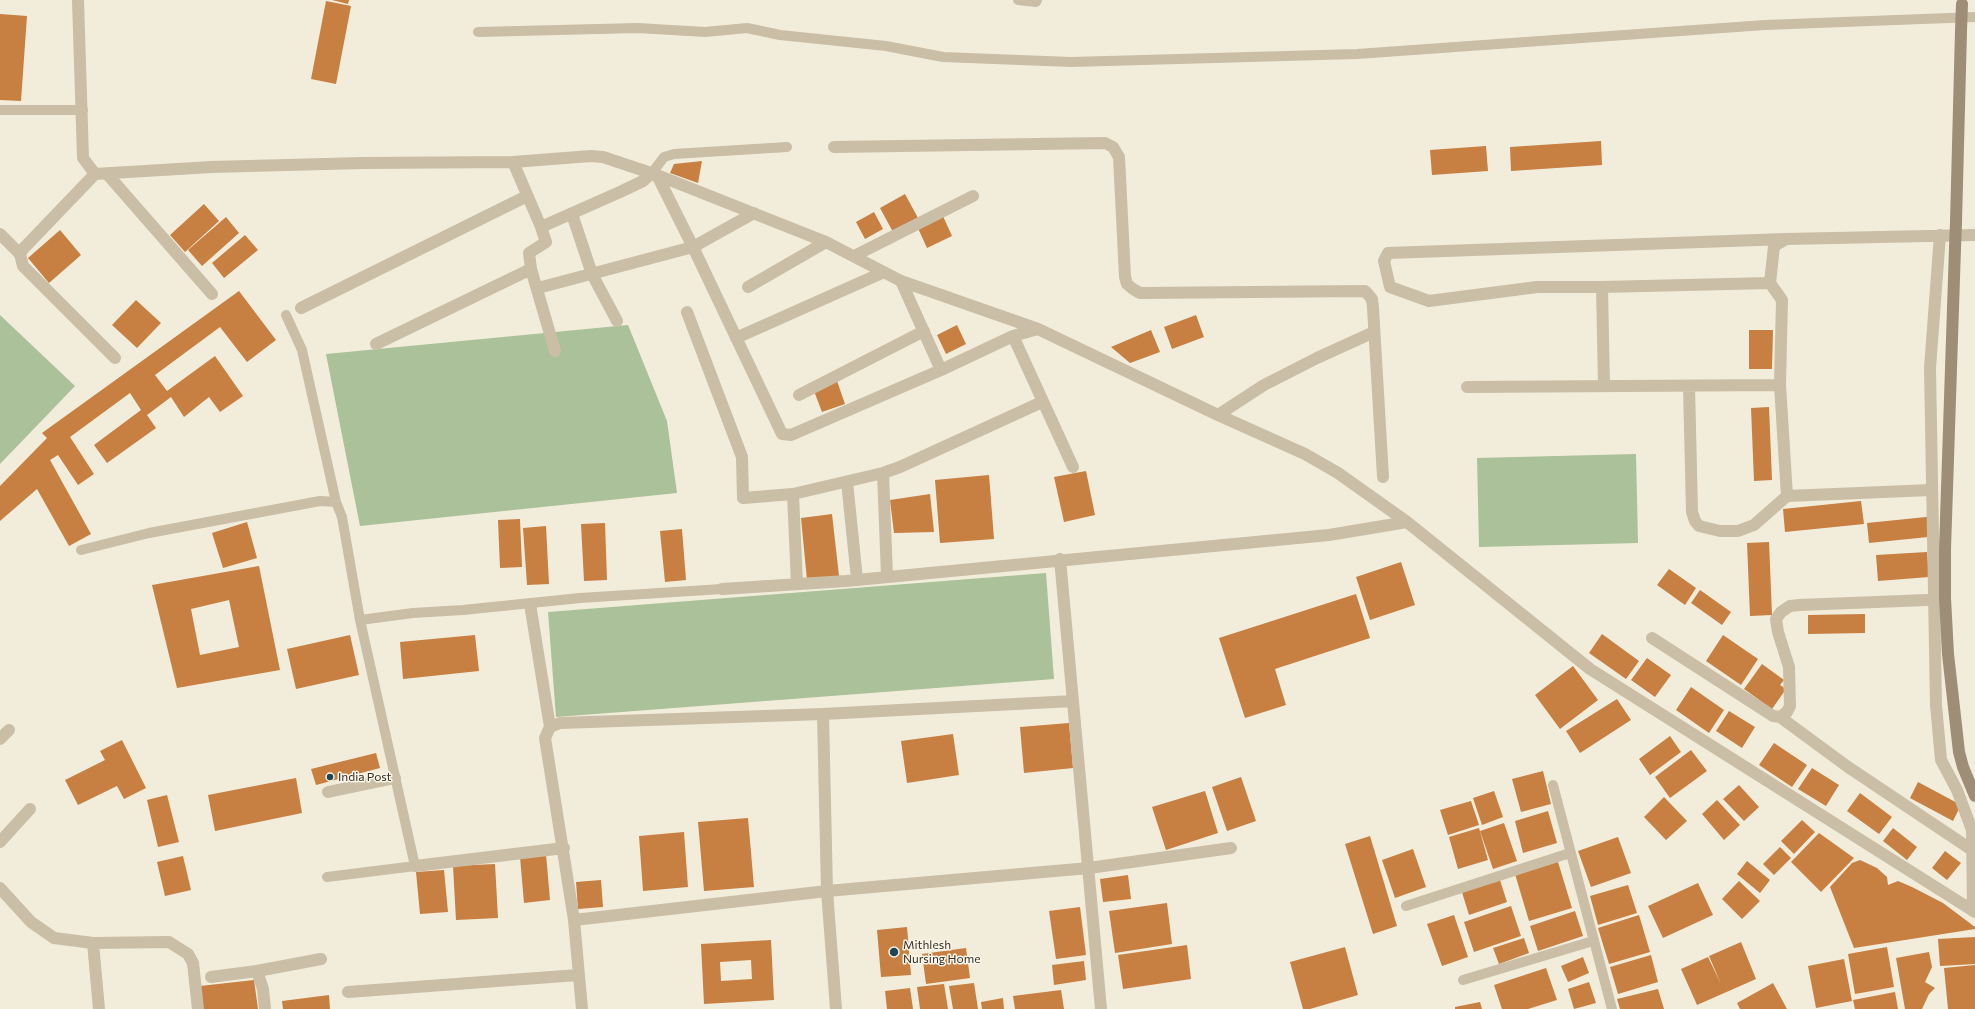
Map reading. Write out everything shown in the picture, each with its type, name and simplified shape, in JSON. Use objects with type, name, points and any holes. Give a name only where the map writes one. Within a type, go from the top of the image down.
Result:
[{"type":"street","points":[[78,0],[83,110],[83,158],[95,174],[108,175],[212,167],[363,162],[513,162],[592,156],[602,157],[654,174],[754,213],[826,242],[901,281],[1038,329],[1218,415],[1305,454],[1338,473],[1406,522],[1590,669],[1974,911]]},
{"type":"street","points":[[1962,0],[1945,549],[1945,598],[1948,654],[1959,752],[1963,767],[1975,796]]},
{"type":"street","points":[[834,147],[1105,143],[1113,147],[1119,157],[1125,277],[1128,284],[1140,293],[1365,291],[1372,299],[1383,477]]},
{"type":"street","points":[[513,162],[546,242],[529,253],[532,269],[555,351]]},
{"type":"street","points":[[20,254],[23,248],[95,174]]},
{"type":"street","points":[[541,227],[643,181],[654,174]]},
{"type":"street","points":[[654,174],[694,248],[777,427],[782,434],[791,435],[941,370],[1013,336],[1038,329]]},
{"type":"street","points":[[108,175],[212,294]]},
{"type":"street","points":[[301,308],[527,196]]},
{"type":"street","points":[[854,256],[973,196]]},
{"type":"street","points":[[538,288],[694,248],[754,213]]},
{"type":"street","points":[[572,214],[592,274],[617,321]]},
{"type":"street","points":[[0,234],[20,254],[23,266],[115,358]]},
{"type":"street","points":[[1770,282],[1602,287],[1538,287],[1429,301],[1390,287],[1384,261],[1388,253],[1975,234]]},
{"type":"street","points":[[1940,235],[1930,368],[1936,705],[1941,760],[1957,790],[1972,830],[1974,911]]},
{"type":"street","points":[[1786,239],[1774,246],[1770,282],[1782,300],[1780,386],[1787,496]]},
{"type":"street","points":[[748,287],[826,242]]},
{"type":"street","points":[[376,344],[532,269]]},
{"type":"street","points":[[736,338],[884,272]]},
{"type":"street","points":[[901,281],[941,370]]},
{"type":"street","points":[[1602,287],[1604,386]]},
{"type":"street","points":[[687,312],[742,457],[743,498],[793,494],[883,473],[900,467],[1042,402]]},
{"type":"street","points":[[799,395],[924,331]]},
{"type":"street","points":[[1218,415],[1264,385],[1317,358],[1374,332]]},
{"type":"street","points":[[1013,336],[1073,467]]},
{"type":"street","points":[[1689,386],[1692,512],[1695,521],[1700,526],[1720,531],[1738,531],[1754,525],[1787,496],[1931,490]]},
{"type":"street","points":[[1468,387],[1780,386]]},
{"type":"street","points":[[883,473],[888,576]]},
{"type":"street","points":[[847,482],[857,579]]},
{"type":"street","points":[[793,494],[797,584]]},
{"type":"street","points":[[722,589],[929,573],[1060,559],[1328,536],[1406,522]]},
{"type":"street","points":[[1060,559],[1101,1009]]},
{"type":"street","points":[[1780,717],[1787,712],[1790,706],[1789,667],[1778,632],[1776,619],[1781,612],[1790,606],[1799,604],[1928,600]]},
{"type":"street","points":[[530,604],[550,728],[545,738],[564,848],[574,920],[582,1009]]},
{"type":"street","points":[[1652,638],[1773,716],[1780,717],[1848,767],[1972,850]]},
{"type":"street","points":[[550,728],[560,723],[823,714],[1073,701]]},
{"type":"street","points":[[823,714],[827,891],[836,1009]]},
{"type":"street","points":[[0,739],[9,730]]},
{"type":"street","points":[[328,792],[395,778]]},
{"type":"street","points":[[0,842],[30,809]]},
{"type":"street","points":[[415,866],[564,848]]},
{"type":"street","points":[[574,920],[827,891],[1089,868],[1231,848]]},
{"type":"street","points":[[0,888],[31,922],[54,938],[93,943],[169,942],[188,954],[193,963],[198,1009]]},
{"type":"street","points":[[93,943],[99,1009]]},
{"type":"street","points":[[211,977],[257,971],[321,959]]},
{"type":"street","points":[[257,971],[263,990],[265,1009]]},
{"type":"street","points":[[348,992],[578,974]]},
{"type":"lane","points":[[1018,0],[1036,2],[1037,0]]},
{"type":"lane","points":[[478,32],[638,28],[705,32],[746,28],[780,35],[886,46],[943,57],[1071,62],[1357,54],[1765,25],[1975,17]]},
{"type":"lane","points":[[0,110],[83,110]]},
{"type":"lane","points":[[654,174],[664,157],[674,154],[787,147]]},
{"type":"lane","points":[[286,315],[302,350],[336,502],[342,518],[360,620],[415,866],[327,877]]},
{"type":"lane","points":[[81,550],[149,533],[320,501],[336,502]]},
{"type":"lane","points":[[360,620],[413,613],[530,604],[580,598],[722,589]]},
{"type":"lane","points":[[1553,785],[1612,1009]]},
{"type":"lane","points":[[1406,906],[1570,853]]},
{"type":"lane","points":[[1463,980],[1593,941]]},
{"type":"green space","points":[[0,315],[75,386],[0,464]]},
{"type":"green space","points":[[628,325],[667,421],[677,493],[360,526],[326,354]]},
{"type":"green space","points":[[1636,454],[1638,543],[1479,547],[1477,458]]},
{"type":"green space","points":[[1046,573],[1054,679],[556,717],[548,612]]},
{"type":"building","points":[[332,0],[349,0],[348,4]]},
{"type":"building","points":[[326,1],[351,6],[336,84],[311,79]]},
{"type":"building","points":[[0,14],[27,16],[21,101],[0,100]]},
{"type":"building","points":[[1601,141],[1602,165],[1511,171],[1510,147]]},
{"type":"building","points":[[1486,146],[1488,171],[1432,175],[1430,150]]},
{"type":"building","points":[[702,161],[698,183],[670,173],[674,164]]},
{"type":"building","points":[[905,194],[918,218],[893,232],[880,208]]},
{"type":"building","points":[[204,204],[219,221],[185,252],[170,235]]},
{"type":"building","points":[[874,212],[883,229],[865,239],[856,222]]},
{"type":"building","points":[[942,214],[952,236],[927,248],[917,226]]},
{"type":"building","points":[[226,217],[239,233],[202,266],[188,250]]},
{"type":"building","points":[[60,230],[81,255],[49,283],[28,258]]},
{"type":"building","points":[[245,235],[258,250],[224,278],[212,263]]},
{"type":"building","points":[[239,291],[276,340],[247,362],[220,327],[155,375],[167,391],[215,356],[243,396],[220,412],[209,397],[184,417],[171,397],[147,415],[156,428],[107,463],[94,445],[141,410],[130,393],[70,437],[94,474],[78,485],[58,455],[50,460],[91,534],[69,546],[37,489],[0,521],[0,486],[47,438],[42,433]]},
{"type":"building","points":[[136,300],[161,323],[137,348],[112,325]]},
{"type":"building","points":[[1196,315],[1204,337],[1172,349],[1164,327]]},
{"type":"building","points":[[957,325],[966,344],[946,354],[937,335]]},
{"type":"building","points":[[1151,330],[1160,352],[1130,363],[1111,347]]},
{"type":"building","points":[[1749,330],[1773,330],[1772,369],[1749,369]]},
{"type":"building","points":[[837,381],[845,404],[822,412],[814,391]]},
{"type":"building","points":[[1769,407],[1772,480],[1754,481],[1751,408]]},
{"type":"building","points":[[1086,471],[1095,515],[1064,522],[1054,477]]},
{"type":"building","points":[[989,475],[994,539],[940,543],[935,480]]},
{"type":"building","points":[[930,494],[934,532],[894,533],[890,500]]},
{"type":"building","points":[[1861,501],[1864,524],[1785,532],[1783,509]]},
{"type":"building","points":[[832,514],[839,576],[807,580],[801,518]]},
{"type":"building","points":[[1936,516],[1938,536],[1869,543],[1867,523]]},
{"type":"building","points":[[520,519],[522,567],[500,568],[498,520]]},
{"type":"building","points":[[247,522],[257,558],[223,568],[212,533]]},
{"type":"building","points":[[605,523],[607,580],[584,581],[581,524]]},
{"type":"building","points":[[546,526],[549,584],[527,585],[523,528]]},
{"type":"building","points":[[682,529],[686,580],[665,582],[660,531]]},
{"type":"building","points":[[1769,542],[1772,615],[1750,616],[1747,543]]},
{"type":"building","points":[[1927,552],[1929,577],[1878,581],[1876,555]]},
{"type":"building","points":[[1401,562],[1415,605],[1370,620],[1356,577]]},
{"type":"building","points":[[259,566],[280,670],[177,688],[152,585]],"holes":[[[229,600],[239,647],[200,655],[191,609]]]},
{"type":"building","points":[[1669,569],[1696,588],[1685,605],[1657,585]]},
{"type":"building","points":[[1700,590],[1731,612],[1722,625],[1691,603]]},
{"type":"building","points":[[1356,594],[1370,638],[1275,669],[1286,705],[1245,718],[1219,638]]},
{"type":"building","points":[[1865,614],[1865,633],[1808,634],[1808,615]]},
{"type":"building","points":[[1602,634],[1639,661],[1626,679],[1589,653]]},
{"type":"building","points":[[350,635],[359,675],[296,689],[287,649]]},
{"type":"building","points":[[475,635],[479,671],[403,679],[400,642]]},
{"type":"building","points":[[1723,635],[1758,659],[1741,685],[1706,661]]},
{"type":"building","points":[[1647,658],[1671,675],[1655,697],[1631,680]]},
{"type":"building","points":[[1762,664],[1784,680],[1780,685],[1786,689],[1772,709],[1744,689]]},
{"type":"building","points":[[1573,666],[1598,700],[1560,729],[1535,695]]},
{"type":"building","points":[[1691,687],[1724,710],[1709,733],[1676,710]]},
{"type":"building","points":[[1617,699],[1631,720],[1580,753],[1566,731]]},
{"type":"building","points":[[1729,711],[1755,727],[1742,748],[1716,731]]},
{"type":"building","points":[[1069,723],[1073,768],[1024,773],[1020,727]]},
{"type":"building","points":[[953,734],[959,775],[907,783],[901,741]]},
{"type":"building","points":[[1670,736],[1681,752],[1650,775],[1639,759]]},
{"type":"building","points":[[122,740],[146,788],[124,799],[117,786],[78,805],[65,780],[105,760],[100,751]]},
{"type":"building","points":[[1774,743],[1807,765],[1792,787],[1759,765]]},
{"type":"building","points":[[1691,750],[1707,771],[1670,798],[1655,777]]},
{"type":"building","name":"India Post","points":[[376,753],[380,768],[316,785],[311,769]]},
{"type":"building","points":[[1812,768],[1839,785],[1826,806],[1798,789]]},
{"type":"building","points":[[1543,771],[1551,804],[1521,812],[1512,779]]},
{"type":"building","points":[[1241,777],[1256,821],[1227,831],[1212,787]]},
{"type":"building","points":[[296,778],[302,813],[215,831],[208,795]]},
{"type":"building","points":[[1918,782],[1961,805],[1953,821],[1910,798]]},
{"type":"building","points":[[1739,785],[1759,807],[1744,821],[1723,799]]},
{"type":"building","points":[[1205,791],[1218,833],[1166,850],[1152,807]]},
{"type":"building","points":[[1494,791],[1503,817],[1482,825],[1473,798]]},
{"type":"building","points":[[1860,793],[1892,817],[1879,834],[1847,811]]},
{"type":"building","points":[[167,795],[179,842],[158,847],[147,800]]},
{"type":"building","points":[[1664,797],[1687,821],[1666,840],[1644,817]]},
{"type":"building","points":[[1717,800],[1740,825],[1724,840],[1702,814]]},
{"type":"building","points":[[1471,801],[1479,825],[1448,835],[1440,810]]},
{"type":"building","points":[[1548,811],[1557,843],[1523,853],[1515,821]]},
{"type":"building","points":[[748,818],[754,887],[704,891],[698,822]]},
{"type":"building","points":[[1802,820],[1815,832],[1794,854],[1781,841]]},
{"type":"building","points":[[1504,823],[1517,861],[1493,869],[1480,831]]},
{"type":"building","points":[[1479,828],[1488,860],[1458,869],[1449,837]]},
{"type":"building","points":[[1893,828],[1917,847],[1907,860],[1883,841]]},
{"type":"building","points":[[684,832],[688,887],[643,891],[639,836]]},
{"type":"building","points":[[1819,833],[1854,858],[1821,892],[1791,862]]},
{"type":"building","points":[[1370,836],[1397,926],[1373,934],[1345,844]]},
{"type":"building","points":[[1618,837],[1631,873],[1591,887],[1578,851]]},
{"type":"building","points":[[1780,847],[1791,858],[1774,875],[1763,864]]},
{"type":"building","points":[[1413,849],[1426,887],[1395,898],[1382,860]]},
{"type":"building","points":[[1945,851],[1961,863],[1947,880],[1932,868]]},
{"type":"building","points":[[546,854],[550,900],[524,903],[520,857]]},
{"type":"building","points":[[183,856],[191,890],[165,896],[157,862]]},
{"type":"building","points":[[1860,860],[1877,868],[1887,877],[1888,885],[1898,881],[1912,887],[1943,903],[1975,927],[1975,929],[1854,948],[1830,887],[1852,863]]},
{"type":"building","points":[[1747,861],[1770,880],[1760,893],[1737,874]]},
{"type":"building","points":[[1558,862],[1572,908],[1529,921],[1515,874]]},
{"type":"building","points":[[495,864],[498,918],[456,920],[453,866]]},
{"type":"building","points":[[444,870],[448,912],[420,914],[416,872]]},
{"type":"building","points":[[1128,875],[1131,899],[1103,902],[1100,879]]},
{"type":"building","points":[[1499,877],[1507,902],[1469,915],[1461,889]]},
{"type":"building","points":[[601,880],[603,907],[578,909],[576,882]]},
{"type":"building","points":[[1739,881],[1760,901],[1742,919],[1722,899]]},
{"type":"building","points":[[1698,883],[1713,915],[1663,938],[1648,906]]},
{"type":"building","points":[[1628,885],[1637,913],[1598,925],[1590,896]]},
{"type":"building","points":[[1167,903],[1172,944],[1115,953],[1109,911]]},
{"type":"building","points":[[1511,906],[1521,936],[1474,952],[1464,922]]},
{"type":"building","points":[[1080,907],[1086,955],[1056,959],[1049,911]]},
{"type":"building","points":[[1575,911],[1583,936],[1538,951],[1530,926]]},
{"type":"building","points":[[1454,915],[1468,957],[1442,966],[1427,924]]},
{"type":"building","points":[[1639,915],[1650,952],[1609,964],[1598,928]]},
{"type":"building","points":[[907,927],[911,975],[881,977],[877,930]]},
{"type":"building","points":[[1975,937],[1975,964],[1940,966],[1938,939]]},
{"type":"building","points":[[1524,938],[1529,953],[1499,964],[1493,948]]},
{"type":"building","points":[[771,940],[774,1000],[704,1004],[701,944]],"holes":[[[751,960],[752,979],[721,981],[720,962]]]},
{"type":"building","points":[[1741,942],[1756,979],[1697,1005],[1681,969],[1708,957],[1721,984],[1709,956]]},
{"type":"building","points":[[1187,945],[1191,979],[1123,989],[1118,955]]},
{"type":"building","points":[[1345,947],[1358,995],[1310,1009],[1303,1009],[1290,962]]},
{"type":"building","points":[[1887,947],[1894,987],[1855,994],[1848,954]]},
{"type":"building","points":[[966,948],[970,978],[926,984],[922,954]]},
{"type":"building","points":[[1929,952],[1932,967],[1925,982],[1935,988],[1929,994],[1922,1009],[1905,1009],[1896,958]]},
{"type":"building","points":[[1651,955],[1658,982],[1618,994],[1610,967]]},
{"type":"building","points":[[1583,957],[1589,973],[1568,982],[1561,966]]},
{"type":"building","points":[[1844,959],[1852,1001],[1816,1008],[1808,966]]},
{"type":"building","points":[[1084,961],[1086,980],[1054,985],[1052,965]]},
{"type":"building","points":[[1975,965],[1975,1009],[1948,1009],[1944,968]]},
{"type":"building","points":[[1546,968],[1557,1000],[1528,1009],[1502,1009],[1494,985]]},
{"type":"building","points":[[254,980],[258,1009],[203,1009],[200,986]]},
{"type":"building","points":[[1589,982],[1596,1003],[1574,1009],[1568,989]]},
{"type":"building","points":[[974,983],[978,1009],[953,1009],[949,986]]},
{"type":"building","points":[[1773,983],[1787,1009],[1740,1009],[1737,1003]]},
{"type":"building","points":[[944,984],[948,1009],[920,1009],[917,987]]},
{"type":"building","points":[[910,988],[913,1009],[887,1009],[885,991]]},
{"type":"building","points":[[1658,989],[1664,1009],[1620,1009],[1617,999]]},
{"type":"building","points":[[1061,990],[1064,1009],[1015,1009],[1013,996]]},
{"type":"building","points":[[1895,992],[1898,1009],[1855,1009],[1853,1000]]},
{"type":"building","points":[[329,995],[330,1009],[283,1009],[282,1001]]},
{"type":"building","points":[[1003,998],[1004,1009],[982,1009],[981,1002]]},
{"type":"building","points":[[1480,1002],[1482,1009],[1455,1009],[1455,1007]]},
{"type":"place","name":"India Post","points":[[330,777]]},
{"type":"place","name":"Mithlesh Nursing Home","points":[[894,952]]}]
